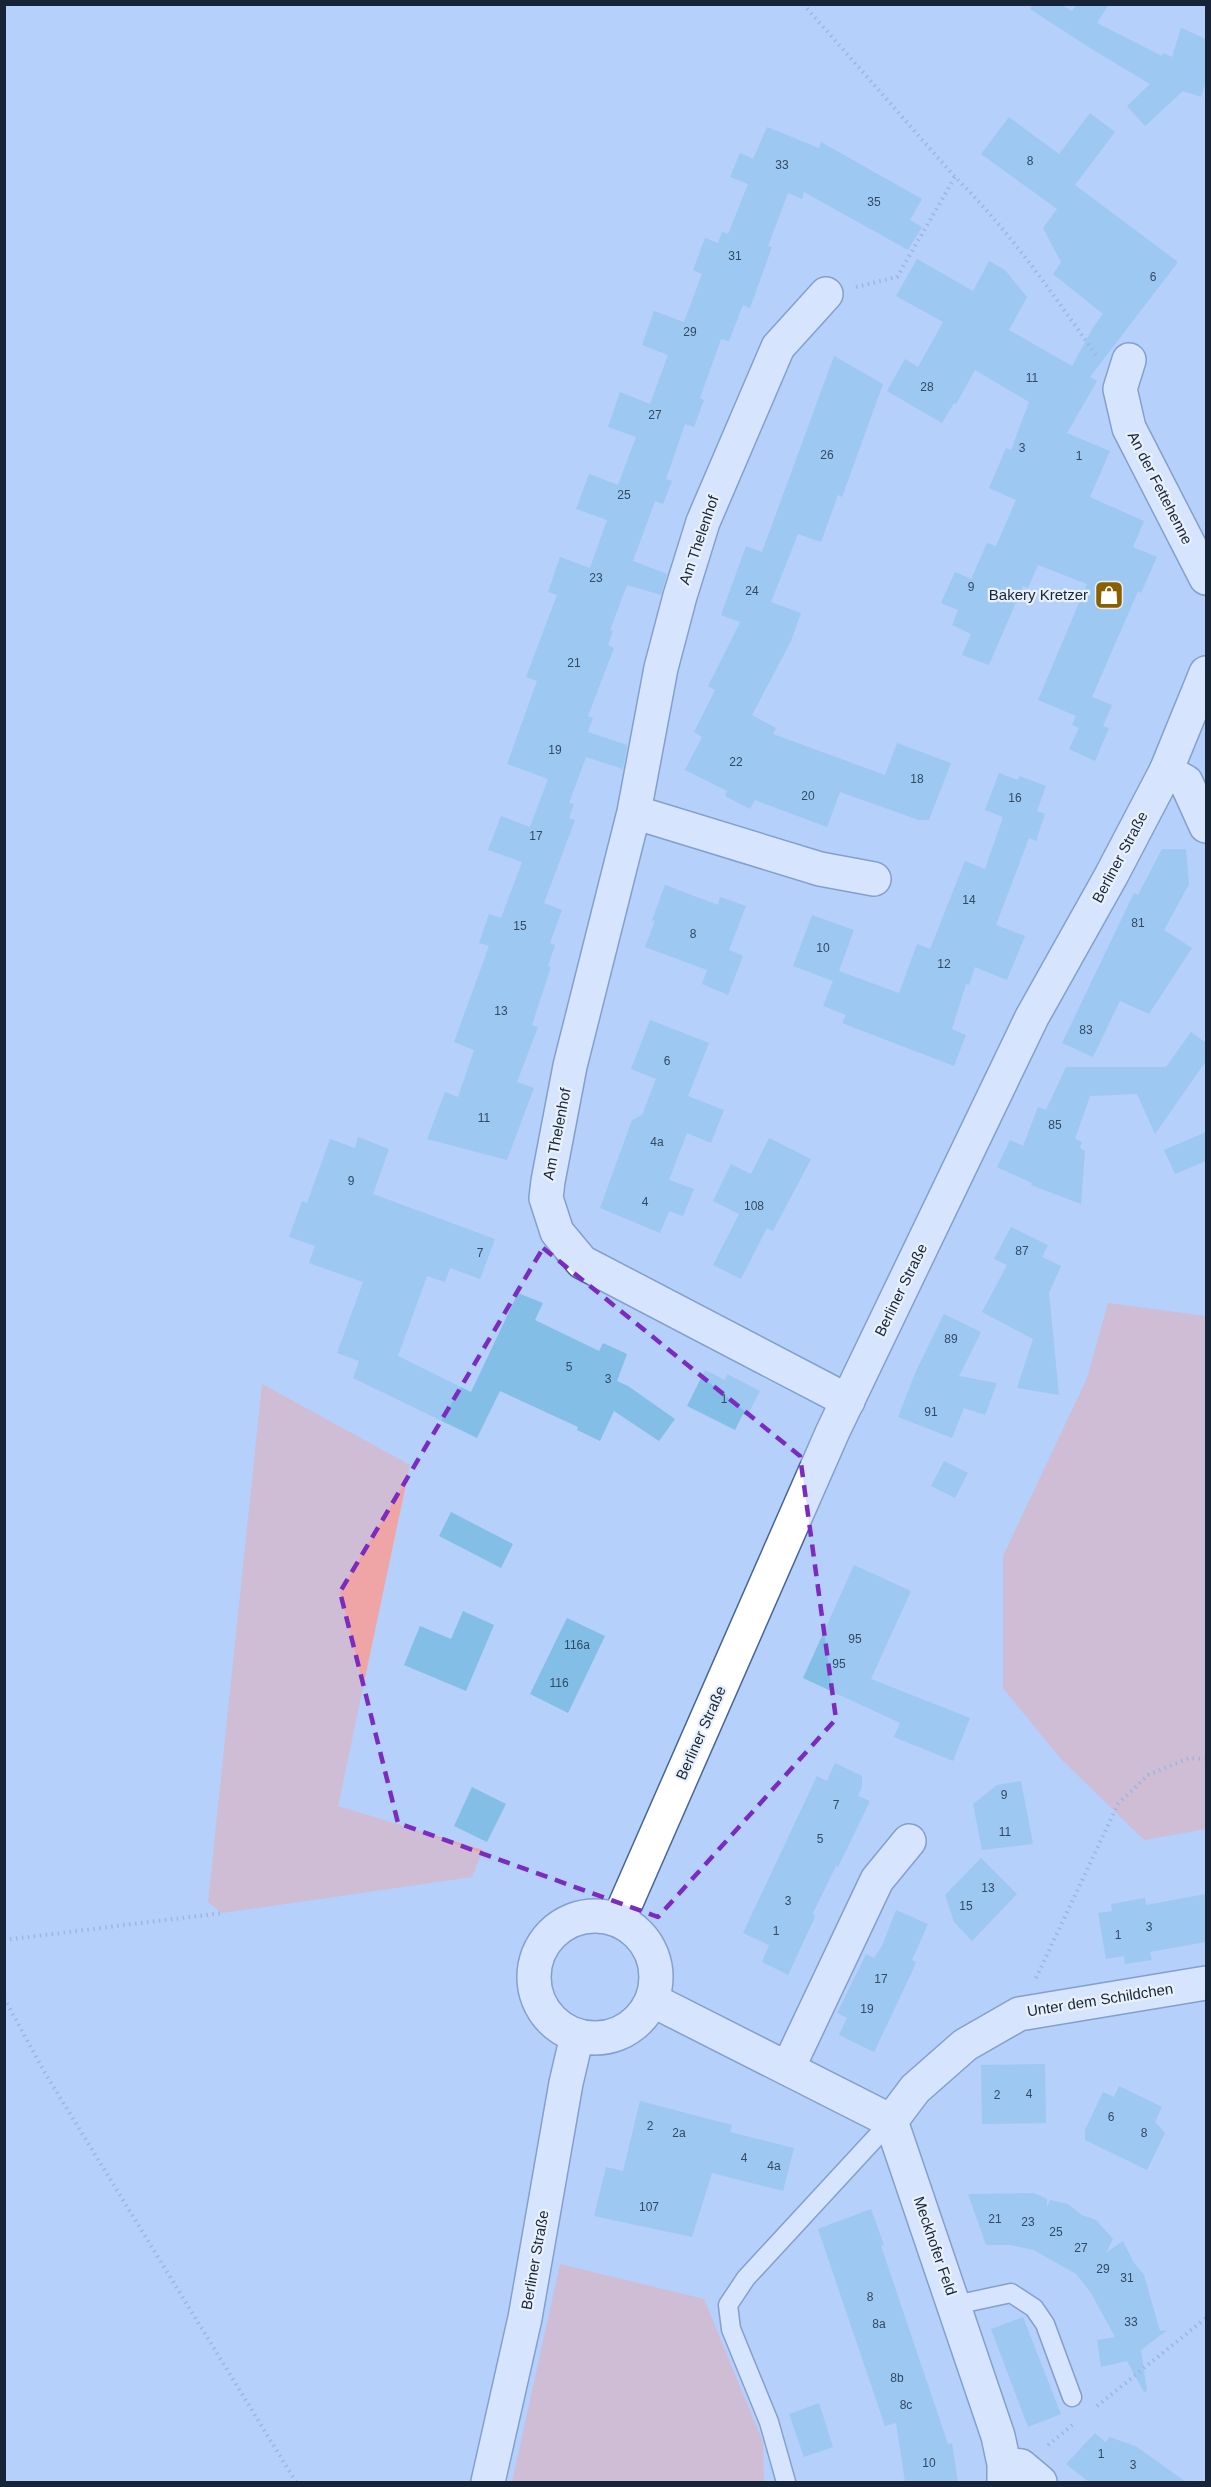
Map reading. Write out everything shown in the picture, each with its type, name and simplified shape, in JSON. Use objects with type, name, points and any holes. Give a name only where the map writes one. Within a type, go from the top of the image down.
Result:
[{"type":"street","name":"Am Thelenhof","points":[[826,294],[778,347],[703,522],[680,596],[661,668],[634,812],[570,1066],[546,1198],[557,1232],[582,1262],[848,1401]]},
{"type":"street","name":"An der Fettehenne","points":[[1125,375],[1129,428],[1206,578]]},
{"type":"street","name":"Berliner Straße","points":[[619,1919],[848,1401],[1032,1017],[1111,876],[1166,771],[1206,674]]},
{"type":"street","points":[[1166,771],[1186,782],[1206,826]]},
{"type":"street","points":[[634,812],[820,869],[874,879]]},
{"type":"street","points":[[788,2068],[877,1880],[909,1840]]},
{"type":"street","points":[[591,1915],[619,1919],[645,1941],[654,1960],[656,1980],[652,2000],[642,2016],[629,2028],[613,2036],[595,2038],[577,2036],[558,2026],[543,2011],[534,1991],[533,1970],[539,1949],[552,1932],[570,1920],[591,1915]]},
{"type":"street","name":"Unter dem Schildchen","points":[[891,2121],[915,2089],[965,2045],[1019,2014],[1206,1983]]},
{"type":"street","points":[[652,2000],[891,2121]]},
{"type":"street","name":"Berliner Straße","points":[[488,2482],[525,2318],[566,2083],[577,2036]]},
{"type":"street","name":"Meckhofer Feld","points":[[891,2121],[998,2436],[1017,2474]]},
{"type":"lane","points":[[786,2482],[769,2422],[732,2329],[728,2305],[746,2278],[891,2121]]},
{"type":"lane","points":[[955,2305],[1011,2293],[1034,2308],[1045,2324],[1072,2397]]},
{"type":"path","points":[[803,4],[955,177],[979,201],[1125,375]]},
{"type":"path","points":[[826,294],[897,277],[955,177]]},
{"type":"path","points":[[1019,2014],[1118,1803],[1148,1776],[1189,1758],[1206,1759]]},
{"type":"path","points":[[4,1940],[222,1913]]},
{"type":"path","points":[[4,1998],[51,2083],[296,2482]]},
{"type":"path","points":[[1095,2407],[1206,2318]]},
{"type":"path","points":[[1017,2474],[1076,2422]]},
{"type":"highlighted area","points":[[543,1248],[800,1456],[836,1719],[658,1917],[398,1823],[340,1592]]},
{"type":"shaded area","points":[[1108,1303],[1206,1316],[1206,1829],[1144,1840],[1061,1759],[1003,1688],[1003,1556],[1087,1378]]},
{"type":"shaded area","points":[[262,1384],[410,1465],[338,1806],[483,1850],[472,1877],[222,1913],[208,1902]]},
{"type":"shaded area","points":[[560,2264],[704,2299],[763,2442],[764,2482],[512,2482]]},
{"type":"building","points":[[1033,4],[1060,4],[1072,11],[1077,4],[1109,4],[1097,23],[1162,56],[1163,53],[1172,57],[1181,28],[1206,39],[1206,81],[1201,97],[1183,91],[1145,126],[1127,106],[1150,84],[1030,9]]},
{"type":"building","points":[[1090,113],[1115,132],[1075,185],[1178,262],[1090,377],[1097,381],[1067,433],[1110,451],[1090,497],[1144,521],[1133,547],[1157,557],[1141,593],[1138,591],[1092,697],[1112,705],[1103,726],[1109,728],[1095,761],[1069,749],[1079,728],[1072,725],[1076,716],[1038,700],[1087,584],[1038,565],[1028,588],[1023,586],[989,665],[962,655],[971,634],[952,625],[958,610],[941,603],[955,572],[971,579],[987,543],[996,546],[1016,500],[989,488],[1006,448],[1011,450],[1029,402],[975,370],[956,404],[954,403],[942,423],[887,391],[905,359],[918,367],[943,322],[896,296],[917,259],[973,291],[989,261],[1005,270],[1027,297],[1009,330],[1072,366],[1103,314],[1053,274],[1061,262],[1043,228],[1057,209],[981,154],[1009,117],[1059,154]]},
{"type":"building","points":[[767,127],[819,148],[821,142],[922,199],[910,220],[922,227],[908,250],[804,192],[802,199],[788,193],[768,246],[772,247],[750,308],[743,305],[729,341],[721,339],[700,398],[704,400],[694,427],[685,424],[666,479],[672,481],[663,504],[655,501],[633,561],[667,574],[661,595],[627,585],[610,630],[613,631],[608,645],[614,648],[588,716],[593,718],[588,732],[627,745],[623,769],[586,757],[569,803],[574,804],[569,818],[575,820],[544,903],[562,910],[550,943],[555,945],[548,966],[551,967],[532,1025],[538,1027],[517,1082],[534,1088],[507,1160],[427,1139],[445,1092],[458,1097],[474,1050],[454,1042],[489,946],[479,943],[489,914],[501,918],[522,862],[488,850],[501,816],[530,827],[548,779],[507,764],[537,681],[526,677],[557,595],[548,592],[560,557],[590,568],[607,520],[576,509],[589,474],[618,485],[636,437],[608,427],[620,392],[650,404],[668,355],[642,345],[654,311],[684,322],[702,274],[693,270],[705,238],[718,243],[722,232],[728,234],[748,184],[730,177],[740,153],[753,159]]},
{"type":"building","points":[[834,356],[883,384],[842,497],[838,495],[821,542],[798,534],[771,602],[801,613],[791,641],[752,715],[776,728],[773,734],[885,775],[897,743],[951,763],[929,820],[919,820],[840,792],[827,827],[755,800],[750,809],[725,796],[727,791],[685,770],[702,737],[694,732],[715,690],[708,686],[740,622],[721,615],[746,546],[762,552]]},
{"type":"building","points":[[999,773],[1018,780],[1019,776],[1046,786],[1037,811],[1045,814],[1036,841],[1029,838],[996,925],[1025,936],[1007,980],[975,967],[969,985],[966,984],[952,1029],[966,1035],[954,1066],[842,1023],[846,1015],[823,1006],[833,981],[793,966],[812,915],[854,930],[839,971],[899,993],[917,944],[930,949],[965,861],[985,869],[1003,817],[985,810]]},
{"type":"building","points":[[1162,849],[1186,849],[1189,884],[1164,930],[1192,948],[1149,1014],[1120,1001],[1093,1057],[1062,1043],[1134,893],[1138,895]]},
{"type":"building","points":[[665,885],[718,905],[720,897],[746,906],[729,950],[743,956],[728,995],[702,984],[707,970],[645,947]]},
{"type":"building","points":[[650,1020],[709,1043],[688,1096],[724,1110],[711,1143],[687,1133],[669,1180],[694,1189],[683,1216],[669,1211],[660,1233],[600,1208],[632,1120],[642,1115],[656,1079],[631,1069]]},
{"type":"building","points":[[1191,1032],[1206,1043],[1206,1061],[1155,1134],[1137,1094],[1090,1096],[1075,1139],[1082,1142],[1080,1148],[1085,1151],[1081,1204],[1031,1185],[1032,1183],[997,1167],[1010,1140],[1023,1146],[1038,1107],[1046,1110],[1066,1067],[1166,1067]]},
{"type":"building","points":[[1206,1132],[1206,1161],[1175,1174],[1164,1150]]},
{"type":"building","points":[[358,1137],[389,1149],[373,1194],[495,1239],[480,1279],[450,1268],[445,1282],[427,1276],[398,1356],[471,1392],[518,1293],[543,1303],[535,1320],[599,1351],[603,1343],[627,1354],[617,1381],[628,1386],[675,1419],[659,1441],[614,1411],[600,1441],[577,1430],[578,1427],[500,1391],[477,1438],[353,1378],[359,1361],[337,1353],[363,1282],[309,1263],[315,1246],[289,1237],[302,1201],[307,1203],[330,1139],[355,1148]]},
{"type":"building","points":[[769,1138],[811,1159],[773,1231],[767,1228],[741,1279],[713,1265],[739,1214],[713,1201],[731,1164],[751,1174]]},
{"type":"building","points":[[1011,1227],[1048,1245],[1042,1257],[1061,1266],[1049,1293],[1059,1395],[1017,1388],[1033,1339],[982,1312],[1007,1265],[994,1259]]},
{"type":"building","points":[[944,1314],[981,1332],[959,1376],[997,1383],[985,1415],[964,1408],[952,1438],[898,1417],[916,1371]]},
{"type":"building","points":[[705,1370],[725,1380],[727,1374],[760,1391],[747,1416],[743,1414],[735,1430],[687,1406]]},
{"type":"building","points":[[944,1461],[968,1473],[955,1498],[931,1486]]},
{"type":"building","points":[[451,1512],[513,1544],[501,1568],[439,1536]]},
{"type":"building","points":[[854,1565],[911,1591],[871,1679],[970,1718],[953,1761],[894,1737],[900,1723],[803,1678]]},
{"type":"building","points":[[463,1611],[494,1625],[466,1691],[404,1665],[420,1626],[451,1639]]},
{"type":"building","points":[[567,1618],[605,1636],[568,1713],[530,1694]]},
{"type":"building","points":[[835,1763],[862,1776],[862,1786],[858,1796],[870,1801],[813,1913],[815,1917],[788,1975],[762,1962],[769,1945],[743,1933],[817,1776],[827,1781]]},
{"type":"building","points":[[1021,1781],[1033,1844],[982,1850],[973,1804],[997,1785]]},
{"type":"building","points":[[472,1787],[506,1804],[487,1842],[454,1826]]},
{"type":"building","points":[[981,1858],[1017,1894],[972,1941],[954,1922],[945,1895]]},
{"type":"building","points":[[1206,1894],[1206,1942],[1150,1952],[1152,1960],[1125,1964],[1124,1956],[1106,1959],[1098,1913],[1112,1911],[1111,1904],[1145,1898],[1146,1905]]},
{"type":"building","points":[[896,1910],[928,1924],[912,1960],[916,1962],[911,1974],[874,2052],[839,2035],[847,2018],[837,2013],[866,1954],[874,1958],[882,1946]]},
{"type":"building","points":[[1045,2064],[1046,2123],[982,2124],[981,2065]]},
{"type":"building","points":[[1119,2086],[1162,2107],[1155,2122],[1165,2133],[1147,2170],[1085,2140],[1085,2130],[1103,2092],[1114,2097]]},
{"type":"building","points":[[640,2101],[732,2125],[730,2132],[794,2148],[783,2191],[712,2173],[692,2237],[594,2216],[606,2167],[623,2171]]},
{"type":"building","points":[[1034,2193],[1047,2199],[1047,2207],[1050,2200],[1068,2204],[1082,2215],[1096,2220],[1113,2239],[1106,2253],[1123,2241],[1134,2263],[1144,2275],[1160,2331],[1167,2330],[1141,2350],[1147,2391],[1144,2392],[1127,2361],[1101,2367],[1097,2340],[1115,2337],[1091,2293],[1076,2274],[1034,2250],[1010,2245],[986,2245],[968,2194]]},
{"type":"building","points":[[871,2209],[884,2245],[881,2246],[948,2444],[952,2443],[958,2482],[905,2482],[896,2423],[885,2426],[818,2229]]},
{"type":"building","points":[[1023,2317],[1061,2414],[1028,2427],[991,2329]]},
{"type":"building","points":[[819,2403],[833,2447],[804,2457],[789,2414]]},
{"type":"building","points":[[1095,2433],[1105,2442],[1110,2437],[1137,2447],[1186,2482],[1089,2482],[1066,2464]]},
{"type":"place","name":"Bakery Kretzer","points":[[1109,595]]}]
